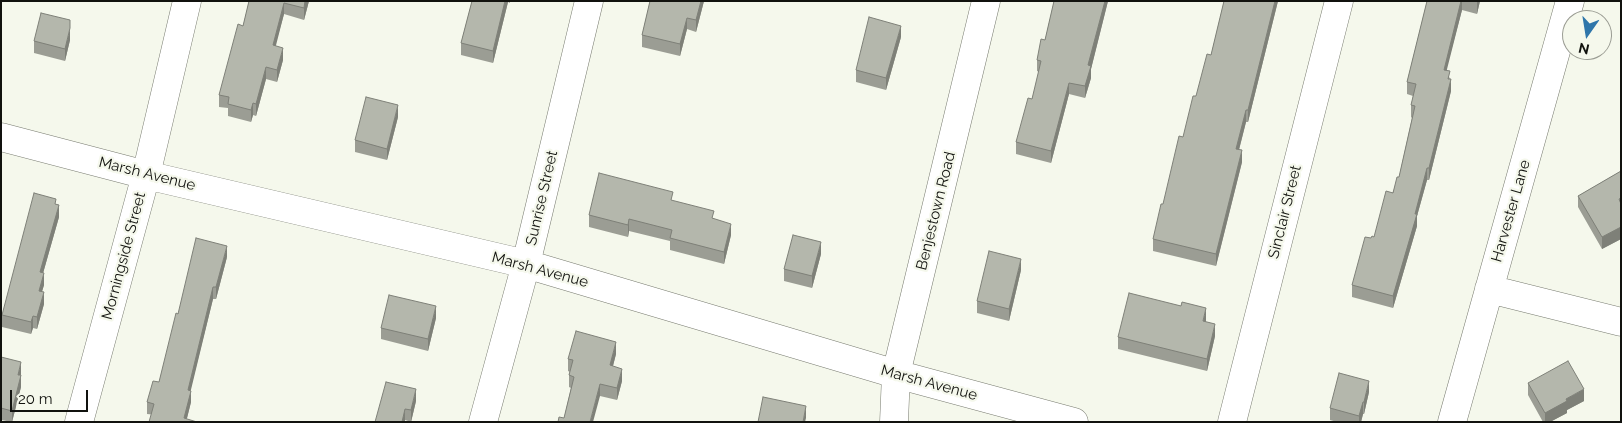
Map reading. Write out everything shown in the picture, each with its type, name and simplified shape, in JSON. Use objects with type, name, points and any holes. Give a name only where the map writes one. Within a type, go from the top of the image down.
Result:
[{"type":"street","name":"Morningside Street","points":[[79,422],[146,174],[187,1]]},
{"type":"street","name":"Sunrise Street","points":[[483,422],[526,264],[589,1]]},
{"type":"street","name":"Benjestown Road","points":[[894,422],[896,374],[986,1]]},
{"type":"street","name":"Sinclair Street","points":[[1232,422],[1339,1]]},
{"type":"street","name":"Harvester Lane","points":[[1452,422],[1570,1]]},
{"type":"street","name":"Marsh Avenue","points":[[1,137],[146,174],[526,264],[896,374],[1074,422]]},
{"type":"street","points":[[1490,288],[1621,322]]},
{"type":"building","points":[[249,1],[305,1],[304,8],[284,3],[273,45],[283,48],[277,70],[266,67],[256,104],[253,103],[251,110],[228,104],[229,97],[219,95],[238,24],[243,26]]},
{"type":"building","points":[[472,1],[505,1],[493,51],[461,43]]},
{"type":"building","points":[[650,1],[701,1],[696,20],[687,18],[680,44],[642,35]]},
{"type":"building","points":[[1054,1],[1105,1],[1088,65],[1091,66],[1085,86],[1069,83],[1051,151],[1016,142],[1028,98],[1032,99],[1041,61],[1037,60],[1041,39],[1045,40]]},
{"type":"building","points":[[1224,1],[1275,1],[1248,110],[1246,110],[1236,149],[1242,150],[1216,254],[1153,239],[1179,136],[1183,137],[1193,96],[1196,96],[1207,54],[1211,55]]},
{"type":"building","points":[[1427,1],[1461,1],[1444,70],[1450,71],[1448,79],[1451,79],[1429,168],[1427,168],[1415,214],[1417,214],[1393,296],[1352,285],[1365,237],[1374,237],[1386,191],[1393,193],[1397,177],[1399,177],[1415,106],[1411,105],[1416,84],[1407,82]]},
{"type":"building","points":[[41,13],[70,20],[65,49],[34,41]]},
{"type":"building","points":[[869,17],[901,26],[886,78],[856,70]]},
{"type":"building","points":[[366,97],[398,105],[387,149],[355,140]]},
{"type":"building","points":[[1621,171],[1621,198],[1619,199],[1621,204],[1621,227],[1602,237],[1578,196]]},
{"type":"building","points":[[599,173],[673,192],[671,200],[714,211],[712,218],[731,224],[724,252],[670,238],[672,230],[629,219],[628,225],[589,215]]},
{"type":"building","points":[[34,193],[56,199],[55,204],[59,205],[40,272],[44,273],[39,291],[44,292],[37,317],[33,316],[31,322],[2,315]]},
{"type":"building","points":[[793,235],[821,242],[812,276],[784,269]]},
{"type":"building","points":[[196,238],[227,246],[216,287],[213,287],[188,390],[191,391],[184,418],[197,422],[149,422],[154,404],[147,402],[153,381],[159,382]]},
{"type":"building","points":[[989,251],[1021,259],[1009,309],[977,301]]},
{"type":"building","points":[[1129,293],[1181,306],[1182,302],[1206,308],[1203,321],[1215,324],[1207,359],[1118,337]]},
{"type":"building","points":[[389,295],[436,306],[428,339],[381,328]]},
{"type":"building","points":[[576,331],[616,342],[610,365],[622,369],[617,388],[600,384],[590,422],[558,422],[559,417],[564,418],[574,377],[569,375],[573,360],[568,359]]},
{"type":"building","points":[[1,357],[21,362],[18,375],[21,375],[12,411],[1,408]]},
{"type":"building","points":[[1568,361],[1584,389],[1545,413],[1528,383]]},
{"type":"building","points":[[1339,373],[1369,381],[1359,416],[1330,408]]},
{"type":"building","points":[[386,382],[416,389],[411,410],[405,409],[402,422],[375,422]]},
{"type":"building","points":[[763,397],[806,406],[803,422],[758,422]]}]
